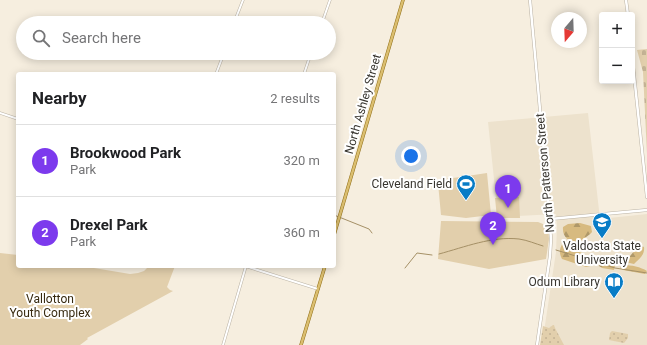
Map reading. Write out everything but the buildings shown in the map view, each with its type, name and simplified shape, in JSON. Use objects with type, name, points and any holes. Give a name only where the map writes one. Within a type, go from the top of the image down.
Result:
[{"type":"main road","name":"North Ashley Street","points":[[336,228],[403,0]]},
{"type":"main road","name":"North Patterson Street","points":[[530,0],[550,219],[550,256],[537,345]]},
{"type":"main road","points":[[626,0],[628,12]]},
{"type":"main road","points":[[635,84],[647,197]]},
{"type":"main road","points":[[550,219],[647,210]]},
{"type":"main road","points":[[301,345],[324,268]]},
{"type":"street","points":[[237,16],[243,0]]},
{"type":"street","points":[[324,16],[330,0]]},
{"type":"street","points":[[217,72],[221,60]]},
{"type":"street","points":[[305,72],[309,60]]},
{"type":"street","points":[[0,113],[16,119]]},
{"type":"street","points":[[223,345],[244,268]]},
{"type":"street","points":[[251,268],[318,289]]},
{"type":"shaded area","name":"Valdosta State University","points":[[588,113],[600,219],[647,214],[647,345],[542,345],[556,252],[556,214],[498,217],[488,122]]},
{"type":"green space","points":[[647,49],[647,154],[643,72],[637,50]]},
{"type":"green space","points":[[487,173],[491,215],[466,218],[441,215],[438,183],[444,179],[461,177],[461,175],[467,176]]},
{"type":"green space","points":[[519,197],[520,218],[497,218],[495,198]]},
{"type":"green space","points":[[441,221],[538,222],[548,226],[549,239],[546,259],[489,269],[438,259]]},
{"type":"green space","points":[[580,223],[591,226],[592,232],[579,242],[567,239],[563,231],[563,227],[568,224]]},
{"type":"green space","points":[[563,243],[593,259],[594,265],[586,267],[562,259],[560,251]]},
{"type":"green space","points":[[640,246],[644,247],[644,250],[640,259],[634,264],[625,262],[636,249]]},
{"type":"green space","name":"Vallotton Youth Complex","points":[[0,253],[16,255],[16,268],[94,268],[130,274],[144,271],[147,268],[174,268],[167,287],[173,291],[87,338],[88,339],[80,345],[0,345]]},
{"type":"green space","points":[[603,258],[610,258],[616,261],[614,270],[599,266],[599,260]]},
{"type":"green space","points":[[624,265],[636,266],[647,271],[645,274],[623,270],[620,268]]},
{"type":"green space","points":[[553,325],[564,345],[540,345],[543,326],[549,328]]},
{"type":"green space","points":[[612,331],[628,334],[628,338],[624,343],[609,340],[610,333]]},
{"type":"waterway","points":[[336,216],[369,229],[372,233]]},
{"type":"waterway","points":[[439,254],[479,243],[509,238],[528,241],[543,246]]},
{"type":"waterway","points":[[556,250],[615,268],[647,273]]},
{"type":"waterway","points":[[405,268],[417,253],[432,255]]},
{"type":"place","name":"Cleveland Field","points":[[466,201]]},
{"type":"place","name":"Brookwood Park","points":[[508,208]]},
{"type":"place","name":"Valdosta State University","points":[[602,239]]},
{"type":"place","name":"Drexel Park","points":[[493,245]]},
{"type":"place","name":"Odum Library","points":[[614,299]]}]
